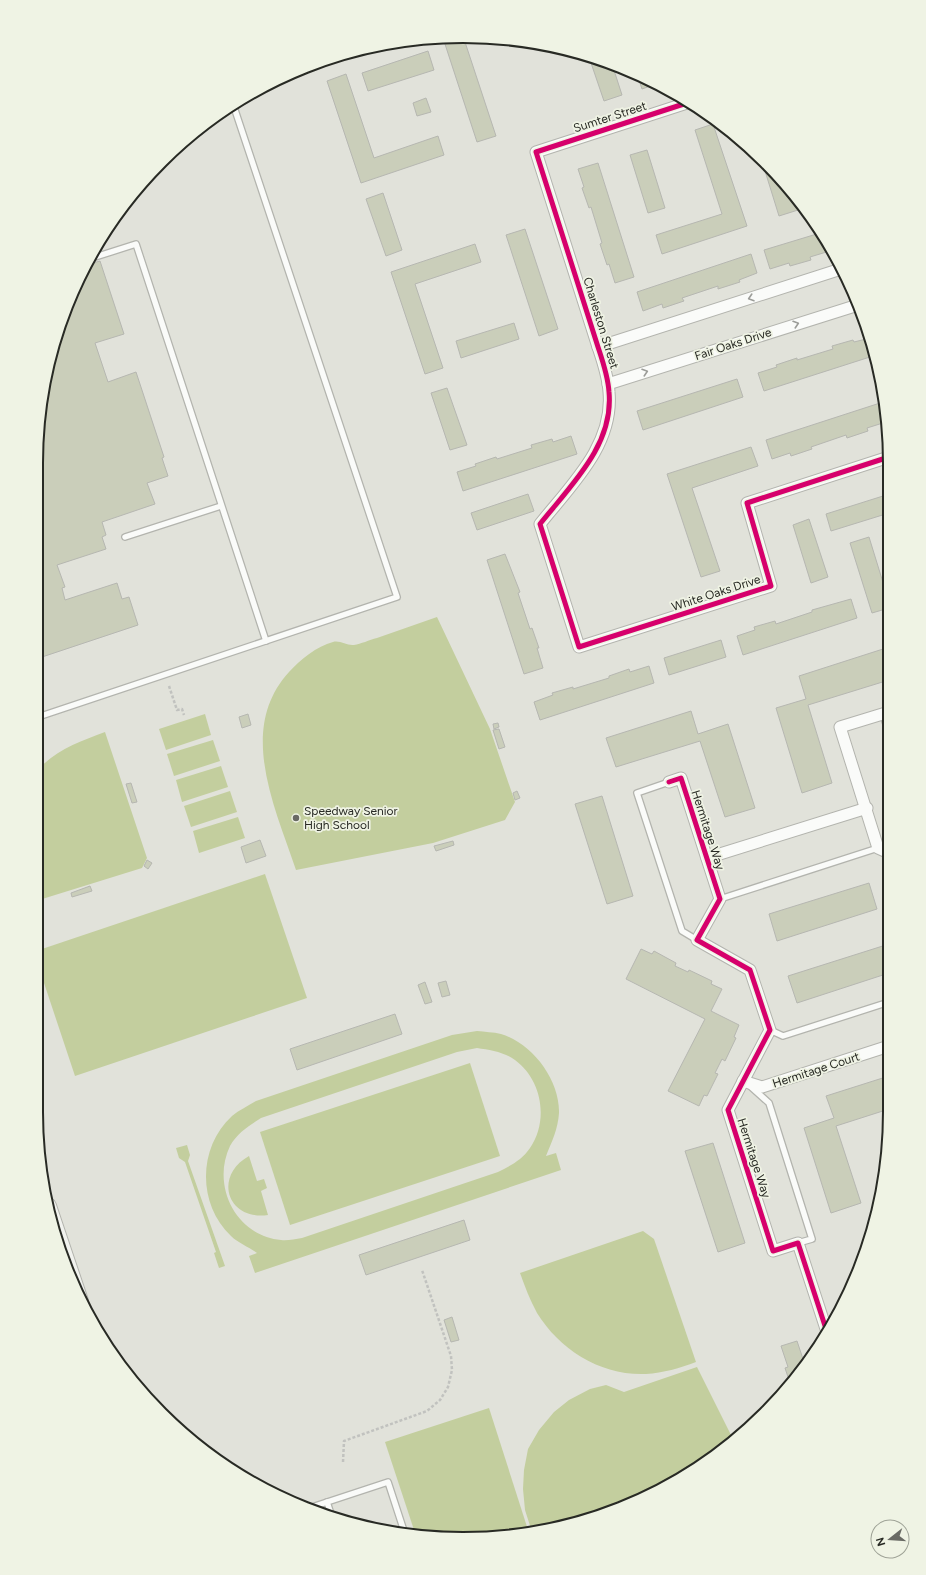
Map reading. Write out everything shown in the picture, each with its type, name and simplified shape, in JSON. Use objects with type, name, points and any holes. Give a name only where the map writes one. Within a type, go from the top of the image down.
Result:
[{"type":"street","name":"Sumter Street","points":[[536,152],[682,105]]},
{"type":"street","name":"Charleston Street","points":[[536,152],[598,347],[608,384],[610,400],[608,416],[599,445],[591,458],[540,524],[579,647]]},
{"type":"street","points":[[598,347],[837,271]]},
{"type":"street","name":"Fair Oaks Drive","points":[[608,384],[853,307]]},
{"type":"street","name":"White Oaks Drive","points":[[579,647],[771,586],[747,503],[883,459]]},
{"type":"street","points":[[883,714],[840,727],[867,808],[878,848],[883,850]]},
{"type":"street","name":"Hermitage Way","points":[[670,782],[681,778],[720,899]]},
{"type":"street","name":"Hermitage Way","points":[[707,858],[867,808]]},
{"type":"street","points":[[720,899],[697,940],[750,970],[770,1030]]},
{"type":"street","name":"Hermitage Way","points":[[770,1030],[728,1110],[773,1251],[798,1243]]},
{"type":"street","name":"Hermitage Court","points":[[743,1081],[762,1087],[883,1048]]},
{"type":"street","points":[[798,1243],[825,1325]]},
{"type":"lane","points":[[43,715],[397,597],[235,111]]},
{"type":"lane","points":[[97,256],[136,244],[266,641]]},
{"type":"lane","points":[[125,538],[221,506]]},
{"type":"lane","points":[[670,782],[637,793],[682,931],[697,940]]},
{"type":"lane","points":[[720,899],[878,848]]},
{"type":"lane","points":[[770,1030],[783,1036],[883,1004]]},
{"type":"lane","points":[[743,1081],[769,1103],[812,1239],[798,1243]]},
{"type":"lane","points":[[316,1506],[388,1482],[403,1527]]},
{"type":"lane","points":[[327,1502],[330,1511]]},
{"type":"path","points":[[169,686],[177,710],[182,709],[184,715]]},
{"type":"path","points":[[343,1462],[344,1441],[427,1411],[440,1400],[448,1387],[452,1370],[451,1356],[422,1270]]},
{"type":"green space","points":[[437,617],[490,729],[515,802],[505,820],[433,843],[296,870],[271,795],[265,769],[263,743],[265,718],[274,694],[293,667],[309,654],[327,644],[341,642],[351,645],[357,644]]},
{"type":"green space","points":[[205,714],[211,735],[166,750],[159,729]]},
{"type":"green space","points":[[105,732],[147,858],[142,868],[43,899],[43,765],[52,757],[78,743]]},
{"type":"green space","points":[[213,740],[220,761],[174,776],[167,754]]},
{"type":"green space","points":[[221,766],[228,787],[182,802],[176,780]]},
{"type":"green space","points":[[230,791],[237,812],[191,827],[184,806]]},
{"type":"green space","points":[[238,817],[245,838],[199,853],[193,831]]},
{"type":"green space","points":[[265,874],[307,998],[75,1076],[43,980],[43,949]]},
{"type":"green space","points":[[477,1031],[501,1034],[523,1046],[542,1064],[555,1088],[559,1113],[556,1130],[546,1156],[556,1153],[561,1170],[255,1273],[249,1256],[257,1253],[231,1236],[220,1223],[212,1208],[207,1192],[206,1176],[208,1159],[213,1143],[221,1129],[232,1116],[256,1101],[452,1035]],"holes":[[[477,1048],[502,1053],[511,1057],[524,1068],[537,1089],[541,1113],[539,1125],[536,1137],[530,1148],[520,1159],[498,1172],[302,1238],[281,1240],[265,1236],[251,1229],[240,1219],[226,1192],[224,1177],[225,1161],[233,1141],[248,1127],[261,1118],[457,1052]]]},
{"type":"green space","points":[[470,1063],[500,1156],[290,1225],[260,1132]]},
{"type":"green space","points":[[187,1145],[190,1155],[188,1161],[225,1266],[219,1268],[214,1253],[216,1252],[185,1162],[179,1158],[176,1148]]},
{"type":"green space","points":[[249,1156],[257,1181],[264,1179],[267,1188],[261,1191],[268,1215],[254,1215],[243,1211],[234,1204],[230,1195],[228,1185],[231,1174],[238,1165]]},
{"type":"green space","points":[[643,1231],[654,1239],[696,1362],[659,1373],[646,1374],[613,1371],[583,1358],[557,1338],[537,1313],[520,1273]]},
{"type":"green space","points":[[697,1367],[731,1435],[696,1461],[649,1489],[598,1510],[572,1518],[530,1526],[525,1510],[523,1489],[524,1470],[528,1449],[539,1430],[554,1412],[569,1400],[590,1389],[606,1385],[624,1392]]},
{"type":"green space","points":[[489,1408],[527,1527],[490,1531],[463,1532],[414,1529],[385,1442]]},
{"type":"building","points":[[465,43],[496,136],[477,142],[445,44]]},
{"type":"building","points":[[428,51],[434,70],[368,91],[362,73]]},
{"type":"building","points":[[591,63],[614,71],[622,95],[604,101]]},
{"type":"building","points":[[346,74],[374,158],[438,136],[444,155],[361,183],[327,81]]},
{"type":"building","points":[[640,82],[650,86],[642,89]]},
{"type":"building","points":[[426,98],[431,112],[417,116],[413,103]]},
{"type":"building","points":[[711,125],[714,126],[747,226],[662,254],[656,235],[722,214],[695,130]]},
{"type":"building","points":[[647,150],[665,208],[648,213],[630,155]]},
{"type":"building","points":[[598,163],[634,277],[615,283],[609,264],[607,265],[600,244],[602,243],[591,207],[589,208],[582,188],[584,187],[578,169]]},
{"type":"building","points":[[765,171],[798,210],[779,216]]},
{"type":"building","points":[[383,193],[402,250],[386,256],[366,199]]},
{"type":"building","points":[[525,229],[558,329],[539,336],[506,235]]},
{"type":"building","points":[[815,235],[826,252],[810,257],[811,260],[790,266],[789,263],[770,269],[764,250]]},
{"type":"building","points":[[475,244],[481,262],[415,284],[443,368],[425,374],[391,272]]},
{"type":"building","points":[[751,254],[757,273],[739,280],[740,282],[718,289],[718,286],[682,298],[684,301],[663,308],[662,304],[643,311],[637,292]]},
{"type":"building","points":[[100,261],[124,334],[95,343],[108,382],[136,372],[164,457],[162,458],[168,476],[147,483],[155,504],[102,522],[106,535],[102,537],[106,549],[57,565],[65,587],[62,588],[65,600],[117,583],[122,599],[129,597],[138,625],[43,657],[43,463],[47,408],[57,354],[65,328],[86,277],[94,263]]},
{"type":"building","points":[[514,323],[519,339],[461,358],[456,341]]},
{"type":"building","points":[[864,339],[870,357],[764,391],[758,373],[777,367],[776,365],[797,358],[797,360],[833,349],[832,346],[853,340],[854,342]]},
{"type":"building","points":[[737,379],[743,397],[643,430],[637,411]]},
{"type":"building","points":[[447,388],[467,445],[450,450],[431,393]]},
{"type":"building","points":[[878,404],[881,424],[867,428],[868,431],[847,438],[846,435],[811,447],[812,449],[791,456],[790,453],[772,459],[766,440]]},
{"type":"building","points":[[571,436],[577,454],[463,491],[457,472],[476,466],[475,464],[496,457],[497,459],[532,448],[531,445],[552,439],[553,442]]},
{"type":"building","points":[[751,447],[758,466],[692,488],[720,571],[701,577],[667,474]]},
{"type":"building","points":[[528,494],[534,511],[477,530],[471,513]]},
{"type":"building","points":[[883,496],[883,515],[831,531],[826,514]]},
{"type":"building","points":[[809,519],[828,577],[811,583],[793,525]]},
{"type":"building","points":[[869,537],[883,582],[883,610],[872,613],[850,543]]},
{"type":"building","points":[[505,554],[520,592],[518,593],[530,629],[532,628],[539,648],[537,648],[543,668],[524,674],[487,560]]},
{"type":"building","points":[[851,599],[857,618],[743,655],[737,636],[755,630],[754,627],[775,621],[776,624],[812,612],[812,610]]},
{"type":"building","points":[[721,640],[726,657],[669,675],[664,658]]},
{"type":"building","points":[[883,649],[883,682],[808,705],[832,783],[802,793],[776,708],[806,699],[799,676]]},
{"type":"building","points":[[649,666],[654,683],[540,720],[534,702],[553,695],[552,693],[573,687],[573,689],[609,678],[609,676],[629,669],[630,672]]},
{"type":"building","points":[[691,711],[698,734],[728,724],[755,808],[725,817],[700,741],[616,767],[606,738]]},
{"type":"building","points":[[248,714],[251,725],[242,728],[239,717]]},
{"type":"building","points":[[498,723],[499,727],[494,729],[493,724]]},
{"type":"building","points":[[499,729],[505,747],[499,749],[493,730]]},
{"type":"building","points":[[131,783],[137,802],[132,803],[126,784]]},
{"type":"building","points":[[517,791],[520,798],[515,800],[513,793]]},
{"type":"building","points":[[602,796],[633,896],[607,904],[575,804]]},
{"type":"building","points":[[260,840],[266,856],[246,863],[241,847]]},
{"type":"building","points":[[453,841],[454,845],[436,851],[434,846]]},
{"type":"building","points":[[147,860],[152,863],[148,869],[144,866]]},
{"type":"building","points":[[869,883],[877,909],[777,941],[769,914]]},
{"type":"building","points":[[90,886],[92,891],[72,897],[71,893]]},
{"type":"building","points":[[883,946],[883,975],[797,1003],[788,976]]},
{"type":"building","points":[[641,949],[652,954],[654,951],[676,963],[675,966],[688,972],[689,970],[712,981],[711,984],[722,989],[711,1011],[739,1025],[734,1037],[736,1038],[725,1061],[722,1059],[715,1073],[718,1074],[707,1096],[704,1095],[699,1106],[668,1091],[705,1019],[626,979]]},
{"type":"building","points":[[446,981],[450,995],[442,997],[438,983]]},
{"type":"building","points":[[425,982],[432,1002],[425,1004],[418,985]]},
{"type":"building","points":[[395,1014],[402,1034],[297,1070],[290,1049]]},
{"type":"building","points":[[883,1078],[883,1111],[836,1126],[861,1203],[831,1213],[804,1128],[834,1118],[826,1096]]},
{"type":"building","points":[[713,1143],[745,1243],[718,1252],[685,1151]]},
{"type":"building","points":[[464,1220],[470,1240],[366,1275],[359,1255]]},
{"type":"building","points":[[452,1317],[459,1340],[451,1342],[444,1320]]},
{"type":"building","points":[[797,1341],[803,1358],[788,1378],[785,1368],[788,1367],[781,1346]]},
{"type":"cycle path","points":[[682,105],[536,152],[608,380],[609,411],[605,430],[598,447],[577,479],[540,524],[579,647],[771,586],[747,503],[883,459]]},
{"type":"cycle path","points":[[669,782],[681,778],[720,899],[697,940],[750,970],[770,1030],[728,1110],[773,1251],[798,1243],[825,1325]]},
{"type":"place","name":"Speedway Senior High School","points":[[296,818]]}]
